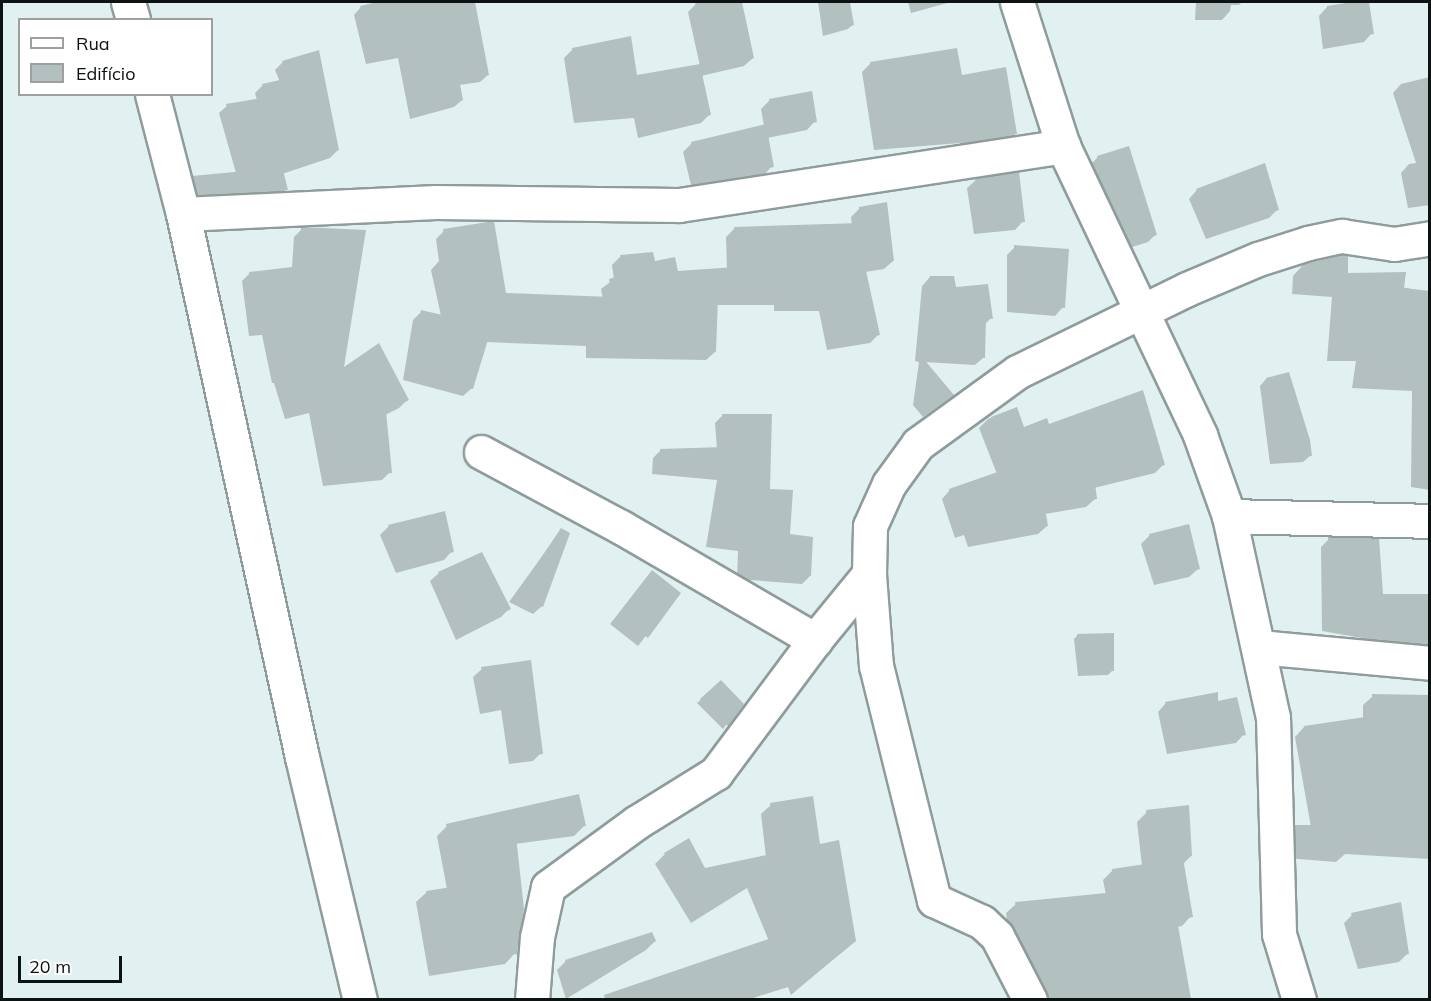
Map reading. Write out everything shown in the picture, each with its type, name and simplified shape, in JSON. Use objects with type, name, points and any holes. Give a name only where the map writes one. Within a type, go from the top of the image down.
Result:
[{"type":"street","points":[[128,2],[132,18]]},
{"type":"street","points":[[1017,2],[1063,146],[1140,313],[1200,435],[1229,516],[1273,717],[1279,933],[1297,999]]},
{"type":"street","points":[[153,96],[183,214],[302,757],[360,999]]},
{"type":"street","points":[[183,214],[436,202],[679,205],[1063,146]]},
{"type":"street","points":[[1030,999],[997,936],[982,922],[934,900],[876,666],[868,574],[870,526],[889,484],[918,444],[1017,372],[1187,289],[1258,259],[1308,243],[1342,236],[1394,244],[1430,238]]},
{"type":"street","points":[[481,452],[621,527],[815,640]]},
{"type":"street","points":[[1229,516],[1430,520]]},
{"type":"street","points":[[532,999],[537,937],[548,887],[637,822],[716,773],[815,640],[868,574]]},
{"type":"street","points":[[1259,647],[1430,663]]},
{"type":"building","points":[[377,2],[475,2],[489,75],[459,79],[463,100],[417,112],[405,52],[373,57],[360,6]]},
{"type":"building","points":[[695,2],[742,2],[754,58],[710,68]]},
{"type":"building","points":[[822,2],[850,2],[854,25],[827,34]]},
{"type":"building","points":[[1369,2],[1374,34],[1331,41],[1327,6]]},
{"type":"building","points":[[631,36],[637,75],[700,64],[711,115],[646,131],[643,110],[582,115],[572,48]]},
{"type":"building","points":[[957,48],[962,75],[1006,67],[1017,134],[969,141],[969,135],[882,142],[870,62]]},
{"type":"building","points":[[319,50],[339,150],[283,170],[288,190],[197,195],[192,176],[245,171],[226,104],[267,97],[262,84],[289,78],[282,61]]},
{"type":"building","points":[[812,91],[817,122],[775,130],[769,99]]},
{"type":"building","points":[[766,124],[774,167],[700,181],[691,142]]},
{"type":"building","points":[[1129,146],[1157,235],[1130,244],[1104,188],[1097,156]]},
{"type":"building","points":[[1265,163],[1279,210],[1215,231],[1196,189]]},
{"type":"building","points":[[1019,172],[1025,222],[982,226],[975,178]]},
{"type":"building","points":[[887,202],[894,261],[865,266],[880,335],[835,342],[827,303],[782,303],[782,297],[718,297],[716,352],[594,350],[594,338],[490,333],[473,389],[411,372],[421,310],[451,317],[439,260],[448,258],[443,229],[494,221],[506,293],[612,297],[609,279],[622,275],[620,255],[653,252],[655,261],[675,257],[678,271],[735,267],[734,227],[861,223],[859,207]]},
{"type":"building","points":[[301,227],[366,230],[344,367],[379,343],[409,400],[386,411],[392,473],[331,479],[316,406],[293,412],[282,376],[280,376],[270,328],[256,328],[249,272],[300,266]]},
{"type":"building","points":[[1014,245],[1069,249],[1065,308],[1015,304]]},
{"type":"building","points":[[1342,255],[1348,256],[1348,273],[1406,272],[1404,288],[1430,291],[1430,383],[1361,379],[1365,352],[1335,352],[1341,288],[1301,285],[1302,265]]},
{"type":"building","points":[[930,276],[954,276],[956,287],[988,284],[993,319],[986,318],[985,358],[922,353]]},
{"type":"building","points":[[922,357],[954,395],[927,414],[917,400]]},
{"type":"building","points":[[1289,372],[1310,440],[1312,456],[1276,458],[1266,378]]},
{"type":"building","points":[[1143,390],[1165,465],[1095,483],[1097,499],[1045,508],[1048,526],[976,540],[973,528],[964,531],[949,489],[1006,469],[991,428],[991,417],[1017,407],[1024,427],[1047,418],[1049,424]]},
{"type":"building","points":[[722,414],[772,414],[770,489],[793,490],[790,534],[813,537],[811,576],[744,571],[745,544],[713,539],[724,473],[660,467],[660,449],[724,447]]},
{"type":"building","points":[[445,511],[454,552],[404,565],[388,525]]},
{"type":"building","points":[[1189,524],[1200,569],[1162,577],[1149,534]]},
{"type":"building","points":[[561,528],[570,533],[543,607],[517,594]]},
{"type":"building","points":[[1328,537],[1379,538],[1383,594],[1430,594],[1430,643],[1386,640],[1386,634],[1329,623]]},
{"type":"building","points":[[482,552],[511,609],[465,633],[438,572]]},
{"type":"building","points":[[652,570],[681,593],[648,638],[618,614]]},
{"type":"building","points":[[1114,633],[1114,671],[1082,673],[1077,634]]},
{"type":"building","points":[[531,660],[543,754],[517,756],[509,702],[488,706],[481,667]]},
{"type":"building","points":[[721,680],[744,704],[728,726],[700,699]]},
{"type":"building","points":[[1218,692],[1218,701],[1237,697],[1246,735],[1175,747],[1165,702]]},
{"type":"building","points":[[1372,694],[1430,695],[1430,849],[1347,844],[1348,853],[1295,849],[1295,825],[1322,825],[1304,726],[1372,716]]},
{"type":"building","points":[[579,794],[586,826],[516,836],[524,909],[517,954],[439,967],[426,891],[458,886],[446,824]]},
{"type":"building","points":[[813,796],[820,844],[839,840],[856,941],[801,986],[797,978],[729,999],[605,999],[604,995],[780,935],[757,880],[701,914],[664,853],[689,838],[705,868],[776,853],[770,803]]},
{"type":"building","points":[[1189,805],[1192,856],[1183,858],[1193,917],[1177,920],[1191,999],[1048,999],[1021,941],[1015,902],[1116,892],[1112,869],[1152,863],[1146,810]]},
{"type":"building","points":[[1401,902],[1409,954],[1366,962],[1351,913]]},
{"type":"building","points":[[652,932],[656,941],[575,992],[565,960]]}]
